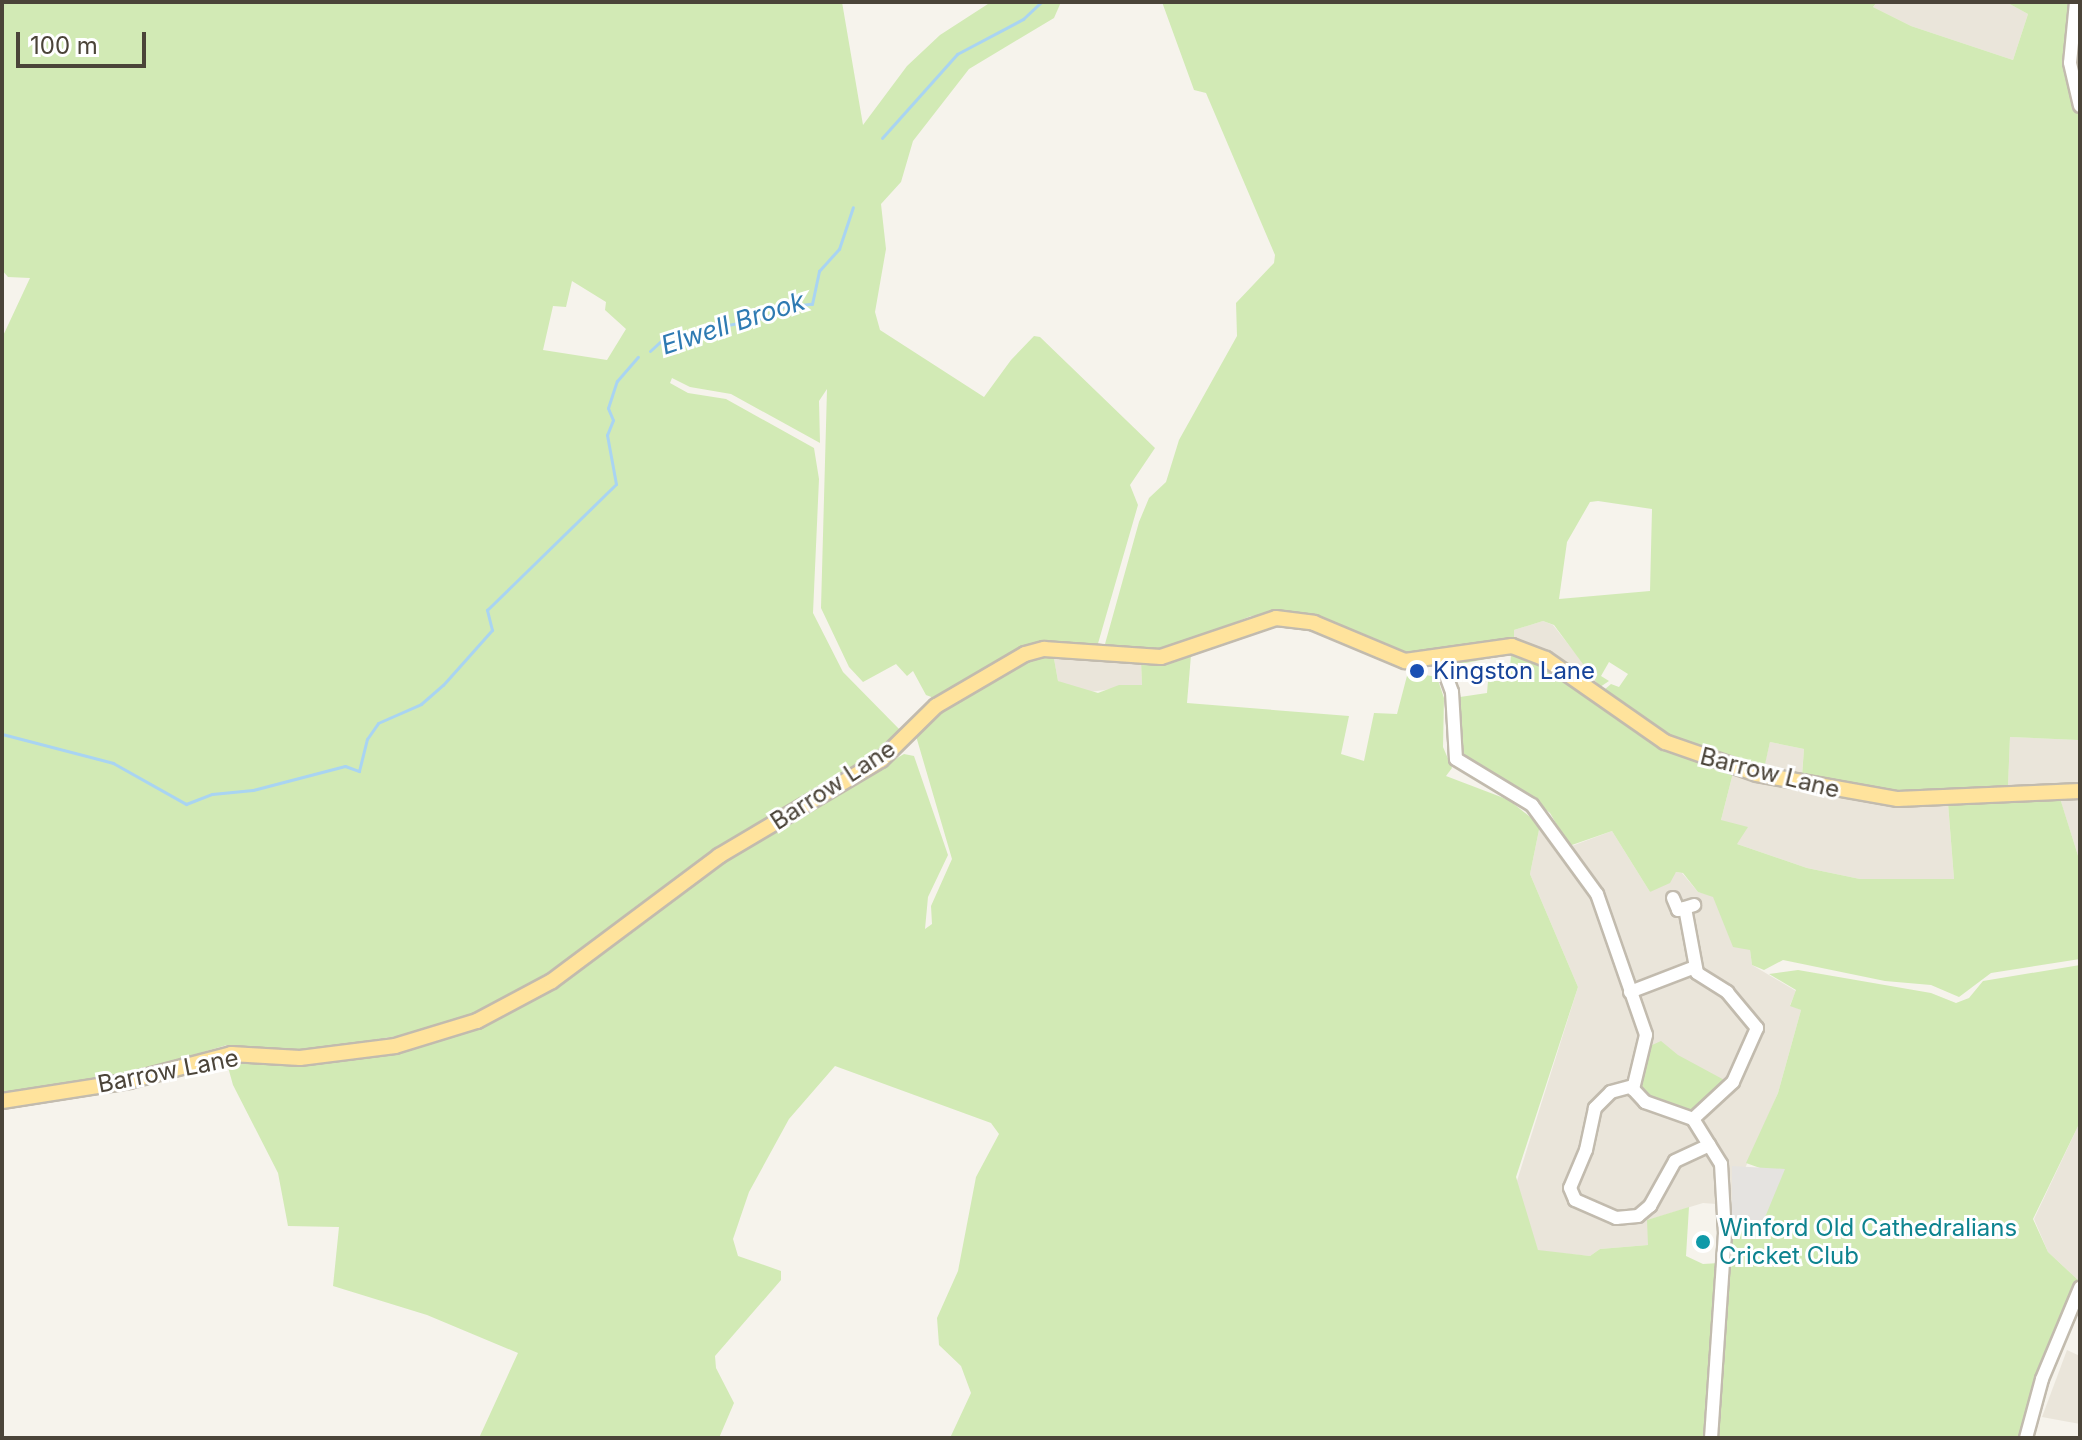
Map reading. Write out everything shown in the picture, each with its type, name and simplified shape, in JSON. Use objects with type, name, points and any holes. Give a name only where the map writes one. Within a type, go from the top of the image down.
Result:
[{"type":"main road","name":"Barrow Lane","points":[[2,1101],[129,1081],[231,1054],[300,1058],[395,1046],[477,1021],[552,981],[719,856],[881,760],[936,706],[1035,650],[1161,657],[1253,623],[1288,618],[1330,629],[1390,658],[1440,659],[1492,647],[1521,648],[1546,659],[1678,749],[1774,779],[1898,799],[2080,791]]},
{"type":"street","points":[[2076,2],[2070,63],[2080,106]]},
{"type":"street","points":[[1440,659],[1452,692],[1456,759],[1469,771],[1515,791],[1543,819],[1597,894],[1647,1045],[1633,1086]]},
{"type":"street","points":[[1673,898],[1678,910],[1690,907],[1696,927],[1687,941],[1695,967],[1743,1007],[1757,1028],[1733,1082],[1693,1119]]},
{"type":"street","points":[[1630,992],[1695,967]]},
{"type":"street","points":[[1633,1086],[1645,1102],[1693,1119],[1721,1164],[1725,1198],[1711,1438]]},
{"type":"street","points":[[1633,1086],[1611,1092],[1595,1108],[1586,1150],[1570,1188],[1575,1200],[1616,1218],[1638,1216],[1650,1206],[1675,1161],[1710,1145]]},
{"type":"street","points":[[2026,1438],[2042,1379],[2080,1288]]},
{"type":"shaded area","points":[[1877,2],[2006,2],[2028,14],[2013,60],[1911,26],[1873,7]]},
{"type":"shaded area","points":[[1543,621],[1553,625],[1596,679],[1598,692],[1514,638],[1514,630]]},
{"type":"shaded area","points":[[1053,653],[1141,662],[1142,685],[1082,693],[1058,681]]},
{"type":"shaded area","points":[[2077,712],[2080,712],[2080,862],[2056,786],[2008,786],[2010,737],[2078,740]]},
{"type":"shaded area","points":[[1770,742],[1804,749],[1801,787],[1948,803],[1954,879],[1860,879],[1807,868],[1737,844],[1721,820],[1733,773],[1761,780]]},
{"type":"shaded area","points":[[1540,825],[1561,850],[1612,831],[1650,892],[1676,872],[1682,873],[1698,892],[1713,896],[1750,950],[1752,965],[1796,991],[1790,1005],[1801,1010],[1778,1093],[1729,1205],[1703,1203],[1648,1220],[1648,1245],[1600,1249],[1590,1256],[1538,1251],[1516,1184],[1578,987],[1530,874]]},
{"type":"shaded area","points":[[2080,1122],[2078,1280],[2048,1252],[2034,1219]]},
{"type":"shaded area","points":[[1732,1166],[1785,1169],[1761,1227],[1732,1220]]},
{"type":"shaded area","points":[[2067,1350],[2080,1356],[2080,1424],[2042,1417]]},
{"type":"green space","points":[[2,2],[842,2],[863,125],[907,66],[940,35],[991,2],[1061,2],[1054,18],[969,69],[913,141],[901,182],[881,204],[886,249],[875,312],[880,330],[984,397],[1011,360],[1034,336],[1040,337],[1155,448],[1130,485],[1138,505],[1097,647],[1030,644],[934,698],[926,695],[913,671],[907,676],[896,664],[863,682],[849,667],[821,608],[827,389],[819,401],[820,443],[731,394],[690,387],[672,378],[670,383],[688,393],[726,399],[814,448],[819,479],[813,613],[843,672],[902,732],[875,757],[624,923],[509,997],[459,1020],[412,1034],[295,1051],[227,1045],[138,1071],[2,1094],[2,338],[30,278],[8,277],[2,270]],"holes":[[[572,281],[606,302],[605,310],[626,329],[607,360],[543,350],[553,306],[566,307]]]},
{"type":"green space","points":[[1162,2],[1877,2],[1873,7],[1911,26],[2013,60],[2028,14],[2006,2],[2080,2],[2080,97],[2074,78],[2066,79],[2080,115],[2078,740],[2010,737],[2008,786],[1891,792],[1802,776],[1804,749],[1770,742],[1764,769],[1684,745],[1609,698],[1604,690],[1611,684],[1619,687],[1628,674],[1609,662],[1601,676],[1609,681],[1600,687],[1554,625],[1543,621],[1514,630],[1514,638],[1407,655],[1295,613],[1251,616],[1164,651],[1108,648],[1105,644],[1139,522],[1149,498],[1166,482],[1179,440],[1237,336],[1236,303],[1274,263],[1275,255],[1206,93],[1194,90]],"holes":[[[1590,502],[1652,509],[1650,591],[1559,599],[1567,542]]]},
{"type":"green space","points":[[1509,652],[1548,668],[1654,743],[1733,773],[1721,820],[1748,827],[1737,844],[1807,868],[1860,879],[1954,879],[1948,803],[2059,795],[2080,862],[2080,959],[1991,973],[1959,997],[1931,985],[1885,981],[1783,960],[1764,970],[1752,965],[1750,950],[1733,947],[1713,897],[1698,892],[1683,873],[1676,872],[1670,883],[1650,892],[1612,831],[1569,846],[1550,813],[1515,785],[1467,762],[1457,733],[1460,697],[1487,693],[1488,681],[1509,681],[1511,654],[1451,666],[1454,661]]},
{"type":"green space","points":[[1053,653],[1058,681],[1098,693],[1119,685],[1142,685],[1141,662],[1191,655],[1187,703],[1349,716],[1341,754],[1364,761],[1374,713],[1397,714],[1408,672],[1437,677],[1444,698],[1443,747],[1452,768],[1446,776],[1509,800],[1540,825],[1530,874],[1578,987],[1516,1177],[1538,1250],[1590,1256],[1600,1249],[1648,1245],[1647,1220],[1689,1207],[1686,1256],[1703,1264],[1719,1263],[1707,1438],[950,1438],[971,1393],[961,1366],[939,1345],[937,1318],[958,1271],[976,1177],[999,1134],[991,1123],[835,1066],[789,1119],[749,1192],[733,1239],[738,1256],[781,1271],[781,1280],[715,1356],[716,1368],[734,1403],[719,1438],[479,1438],[518,1353],[427,1315],[333,1286],[339,1227],[288,1226],[278,1173],[233,1085],[226,1060],[303,1065],[395,1051],[492,1019],[658,913],[718,862],[904,754],[914,756],[948,855],[928,897],[925,929],[932,924],[931,906],[952,859],[916,736],[940,710],[1028,659]]},
{"type":"green space","points":[[2080,965],[2080,1122],[2033,1219],[2048,1252],[2078,1280],[2047,1349],[2020,1438],[1716,1438],[1729,1218],[1741,1207],[1760,1168],[1746,1163],[1778,1093],[1801,1010],[1790,1006],[1796,990],[1769,974],[1798,970],[1931,993],[1956,1003],[1969,998],[1983,981]]},
{"type":"green space","points":[[1661,1041],[1678,1055],[1728,1082],[1692,1111],[1649,1101],[1639,1090],[1640,1065],[1650,1046]]},
{"type":"waterway","name":"Elwell Brook","points":[[882,138],[957,54],[1023,19],[1041,2]]},
{"type":"waterway","name":"Elwell Brook","points":[[650,351],[661,341],[682,340],[694,332],[767,317],[781,307],[812,304],[819,271],[839,249],[853,207]]},
{"type":"waterway","name":"Elwell Brook","points":[[2,734],[113,763],[186,804],[212,794],[253,790],[345,766],[359,771],[367,739],[378,723],[421,704],[443,685],[492,630],[487,610],[616,484],[607,435],[613,420],[608,408],[617,381],[638,357]]},
{"type":"place","name":"Kingston Lane","points":[[1417,671]]},
{"type":"place","name":"Winford Old Cathedralians Cricket Club","points":[[1703,1242]]}]
